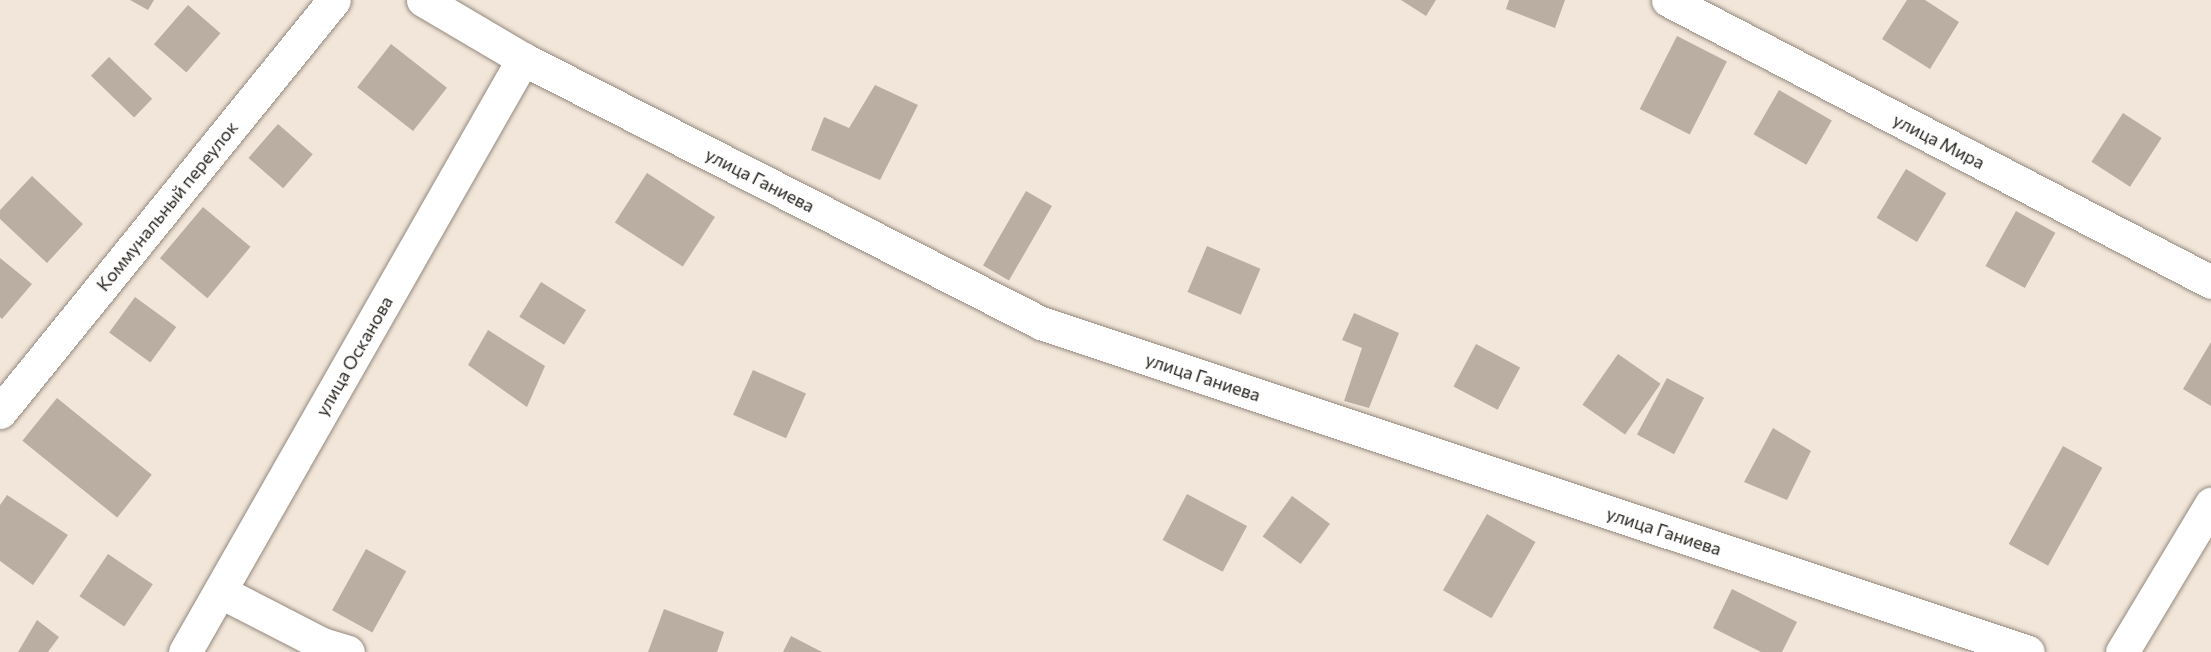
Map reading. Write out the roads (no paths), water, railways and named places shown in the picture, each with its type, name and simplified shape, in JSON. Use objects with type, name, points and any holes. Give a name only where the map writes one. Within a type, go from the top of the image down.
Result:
[{"type":"street","name":"Коммунальный переулок","points":[[0,412],[334,0]]},
{"type":"street","name":"улица Ганиева","points":[[423,0],[523,59],[1041,323],[2028,652]]},
{"type":"street","name":"улица Мира","points":[[1668,0],[2211,282]]},
{"type":"street","name":"улица Осканова","points":[[185,652],[523,59]]},
{"type":"street","points":[[2122,652],[2211,504]]},
{"type":"street","points":[[220,592],[322,644],[348,652]]}]
